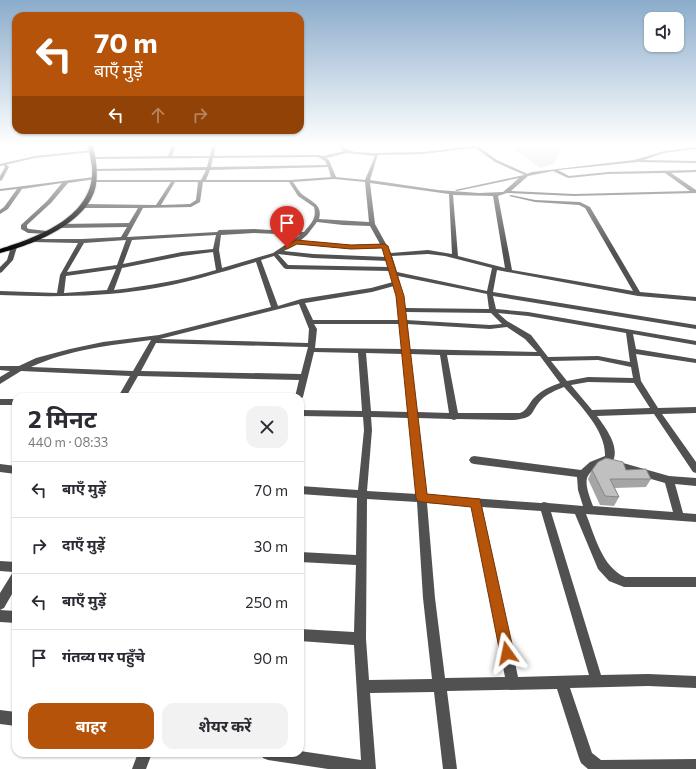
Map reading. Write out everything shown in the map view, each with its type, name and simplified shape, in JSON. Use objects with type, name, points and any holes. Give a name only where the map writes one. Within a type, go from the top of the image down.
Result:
[{"type":"main road","points":[[42,234],[60,226],[84,206],[91,181]]},
{"type":"main road","points":[[0,251],[32,240],[64,219],[76,208],[91,181]]},
{"type":"street","points":[[0,190],[76,181]]},
{"type":"street","points":[[0,293],[60,295],[110,292],[144,288],[219,272],[277,253],[296,242],[305,234],[316,220],[318,214],[316,206],[300,195],[290,181],[169,181]]},
{"type":"street","points":[[157,206],[174,181]]},
{"type":"street","points":[[84,206],[141,207],[184,206],[195,204],[199,198],[202,181]]},
{"type":"street","points":[[450,769],[428,598],[422,498],[402,310],[397,283],[390,261],[372,224],[367,181],[451,194],[505,193],[574,195],[695,192]]},
{"type":"street","points":[[442,192],[497,181]]},
{"type":"street","points":[[505,193],[518,181]]},
{"type":"street","points":[[680,181],[695,192]]},
{"type":"street","points":[[42,234],[24,229],[24,225],[49,202],[66,182]]},
{"type":"street","points":[[0,212],[6,208],[21,187]]},
{"type":"street","points":[[505,193],[535,201],[580,204],[587,207],[638,294]]},
{"type":"street","points":[[451,194],[455,255]]},
{"type":"street","points":[[495,194],[509,271]]},
{"type":"street","points":[[123,239],[141,207]]},
{"type":"street","points":[[316,220],[372,224]]},
{"type":"street","points":[[60,226],[131,226]]},
{"type":"street","points":[[32,240],[82,241],[254,231],[305,234]]},
{"type":"street","points":[[219,232],[216,250],[219,272]]},
{"type":"street","points":[[110,292],[130,238]]},
{"type":"street","points":[[60,295],[62,275],[82,241]]},
{"type":"street","points":[[296,242],[351,247],[489,293],[696,327]]},
{"type":"street","points":[[0,271],[10,260],[14,247]]},
{"type":"street","points":[[62,275],[216,250]]},
{"type":"street","points":[[277,253],[286,267],[390,261],[428,252],[455,255],[509,271],[638,294],[696,298]]},
{"type":"street","points":[[277,253],[390,261]]},
{"type":"street","points":[[258,259],[275,308]]},
{"type":"street","points":[[495,268],[489,293],[493,311],[500,319],[527,336],[545,356],[565,384],[577,396],[590,413],[610,445],[612,451],[610,458],[585,470],[582,474],[584,510],[602,565],[613,577],[624,582],[696,582]]},
{"type":"street","points":[[0,381],[19,369],[39,360],[70,351],[103,344],[166,336],[301,301],[372,290],[397,283]]},
{"type":"street","points":[[300,393],[312,347],[313,329],[301,301]]},
{"type":"street","points":[[402,310],[493,311],[542,316],[696,343]]},
{"type":"street","points":[[310,322],[403,322],[490,327],[510,325]]},
{"type":"street","points":[[629,332],[637,381],[655,411],[696,469]]},
{"type":"street","points":[[141,340],[312,347],[362,351],[598,358],[634,364]]},
{"type":"street","points":[[124,393],[154,341]]},
{"type":"street","points":[[293,757],[369,769],[360,639],[362,495],[368,430],[362,351]]},
{"type":"street","points":[[632,351],[696,361]]},
{"type":"street","points":[[443,353],[454,417]]},
{"type":"street","points":[[0,368],[136,374],[304,377]]},
{"type":"street","points":[[304,413],[454,417],[525,416],[530,413],[537,399],[544,393],[565,384],[598,378],[637,381]]},
{"type":"street","points":[[0,402],[12,402]]},
{"type":"street","points":[[590,413],[696,410]]},
{"type":"street","points":[[474,460],[582,474]]},
{"type":"street","points":[[602,462],[669,480],[696,482]]},
{"type":"street","points":[[0,468],[12,470]]},
{"type":"street","points":[[669,480],[679,516]]},
{"type":"street","points":[[304,490],[544,506],[696,518]]},
{"type":"street","points":[[476,502],[514,684]]},
{"type":"street","points":[[544,506],[597,682]]},
{"type":"street","points":[[304,557],[362,560]]},
{"type":"street","points":[[0,566],[12,567]]},
{"type":"street","points":[[0,604],[12,583]]},
{"type":"street","points":[[0,616],[12,617]]},
{"type":"street","points":[[304,635],[360,639]]},
{"type":"street","points":[[363,687],[648,680],[696,682]]},
{"type":"street","points":[[560,682],[586,758],[594,765],[601,767],[696,766]]},
{"type":"street","points":[[0,717],[12,718]]},
{"type":"street","points":[[140,769],[144,757]]},
{"type":"building","points":[[606,458],[623,462],[626,470],[646,469],[651,479],[610,479],[619,497],[605,496],[592,470],[598,462]]},
{"type":"route","points":[[287,247],[296,242],[351,247],[385,246],[389,255],[400,296],[422,498],[476,502],[507,653]]}]
